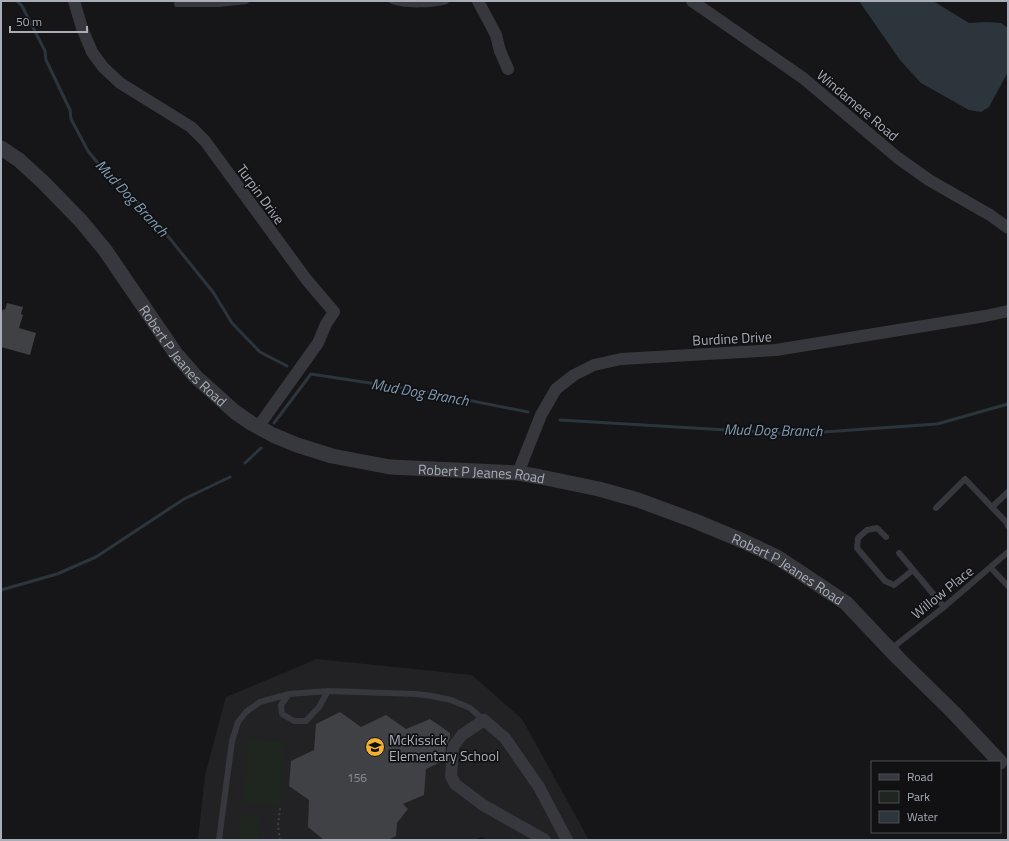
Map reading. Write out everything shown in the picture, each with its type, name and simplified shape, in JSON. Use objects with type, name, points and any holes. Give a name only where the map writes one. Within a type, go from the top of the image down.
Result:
[{"type":"street","name":"Turpin Drive","points":[[74,1],[89,46],[103,67],[120,83],[191,127],[204,141],[306,279],[334,312],[326,324],[318,343],[258,427]]},
{"type":"street","points":[[478,1],[496,35],[500,51],[508,69]]},
{"type":"street","name":"Windamere Road","points":[[692,1],[802,78],[898,158],[929,180],[1008,228]]},
{"type":"street","name":"Robert P Jeanes Road","points":[[1,148],[19,160],[81,221],[104,250],[176,354],[196,377],[235,412],[258,427],[297,445],[332,456],[390,467],[518,473],[599,489],[694,520],[743,541],[777,557],[846,603],[999,761]]},
{"type":"street","name":"Burdine Drive","points":[[518,473],[541,415],[556,389],[574,375],[594,365],[621,359],[776,350],[1008,311]]},
{"type":"street","points":[[545,840],[483,805],[455,784],[451,776],[453,747],[462,735],[484,720],[505,738],[540,787],[567,840]]},
{"type":"street","name":"Robert P Jeanes Road","points":[[1001,763],[1008,771]]},
{"type":"lane","points":[[177,4],[219,4],[246,1]]},
{"type":"lane","points":[[392,1],[397,3],[415,4],[446,1]]},
{"type":"lane","points":[[936,508],[966,479],[1007,523],[1008,526]]},
{"type":"lane","points":[[992,507],[1008,492]]},
{"type":"lane","points":[[886,537],[877,528],[867,530],[858,538],[857,548],[885,581],[894,585],[913,570]]},
{"type":"lane","name":"Willow Place","points":[[891,649],[944,607],[1008,552]]},
{"type":"lane","points":[[899,553],[944,607]]},
{"type":"lane","points":[[991,568],[1008,586]]},
{"type":"lane","points":[[289,694],[281,705],[282,714],[294,721],[306,720],[319,707],[328,690]]},
{"type":"lane","points":[[219,840],[232,741],[238,722],[246,712],[260,702],[289,694],[328,690],[416,694],[451,700],[470,708],[484,720]]},
{"type":"path","points":[[280,808],[278,826],[280,840]]},
{"type":"shaded area","name":"McKissick Elementary School","points":[[317,659],[472,675],[522,719],[589,840],[487,840],[482,837],[474,840],[198,840],[205,775],[226,697]]},
{"type":"green space","points":[[247,739],[285,742],[280,806],[243,803]]},
{"type":"green space","points":[[246,814],[255,816],[260,820],[259,840],[238,840],[241,817]]},
{"type":"water","points":[[859,1],[933,1],[969,23],[1001,23],[1008,28],[1008,72],[989,107],[981,112],[969,110],[921,83],[900,60]]},
{"type":"building","points":[[7,303],[23,307],[21,314],[23,315],[19,328],[36,333],[30,355],[1,347],[1,315],[3,309],[5,310]]},
{"type":"building","points":[[340,712],[361,727],[386,715],[406,729],[430,719],[450,733],[450,738],[446,746],[445,760],[426,769],[424,795],[403,804],[408,809],[397,823],[396,836],[388,840],[324,840],[308,827],[309,800],[289,786],[291,761],[314,750],[316,724]]},
{"type":"waterway","name":"Mud Dog Branch","points":[[17,1],[22,6],[45,51],[46,60],[70,110],[71,119],[88,151],[105,172],[110,174],[154,219],[213,292],[232,323],[260,352],[287,366]]},
{"type":"waterway","name":"Mud Dog Branch","points":[[274,423],[311,374],[422,391],[528,412]]},
{"type":"waterway","name":"Mud Dog Branch","points":[[560,420],[795,434],[937,424],[1008,404]]},
{"type":"waterway","points":[[245,463],[261,448]]},
{"type":"waterway","points":[[1,590],[57,574],[96,557],[184,499],[230,477]]},
{"type":"place","name":"McKissick Elementary School","points":[[375,747]]}]
